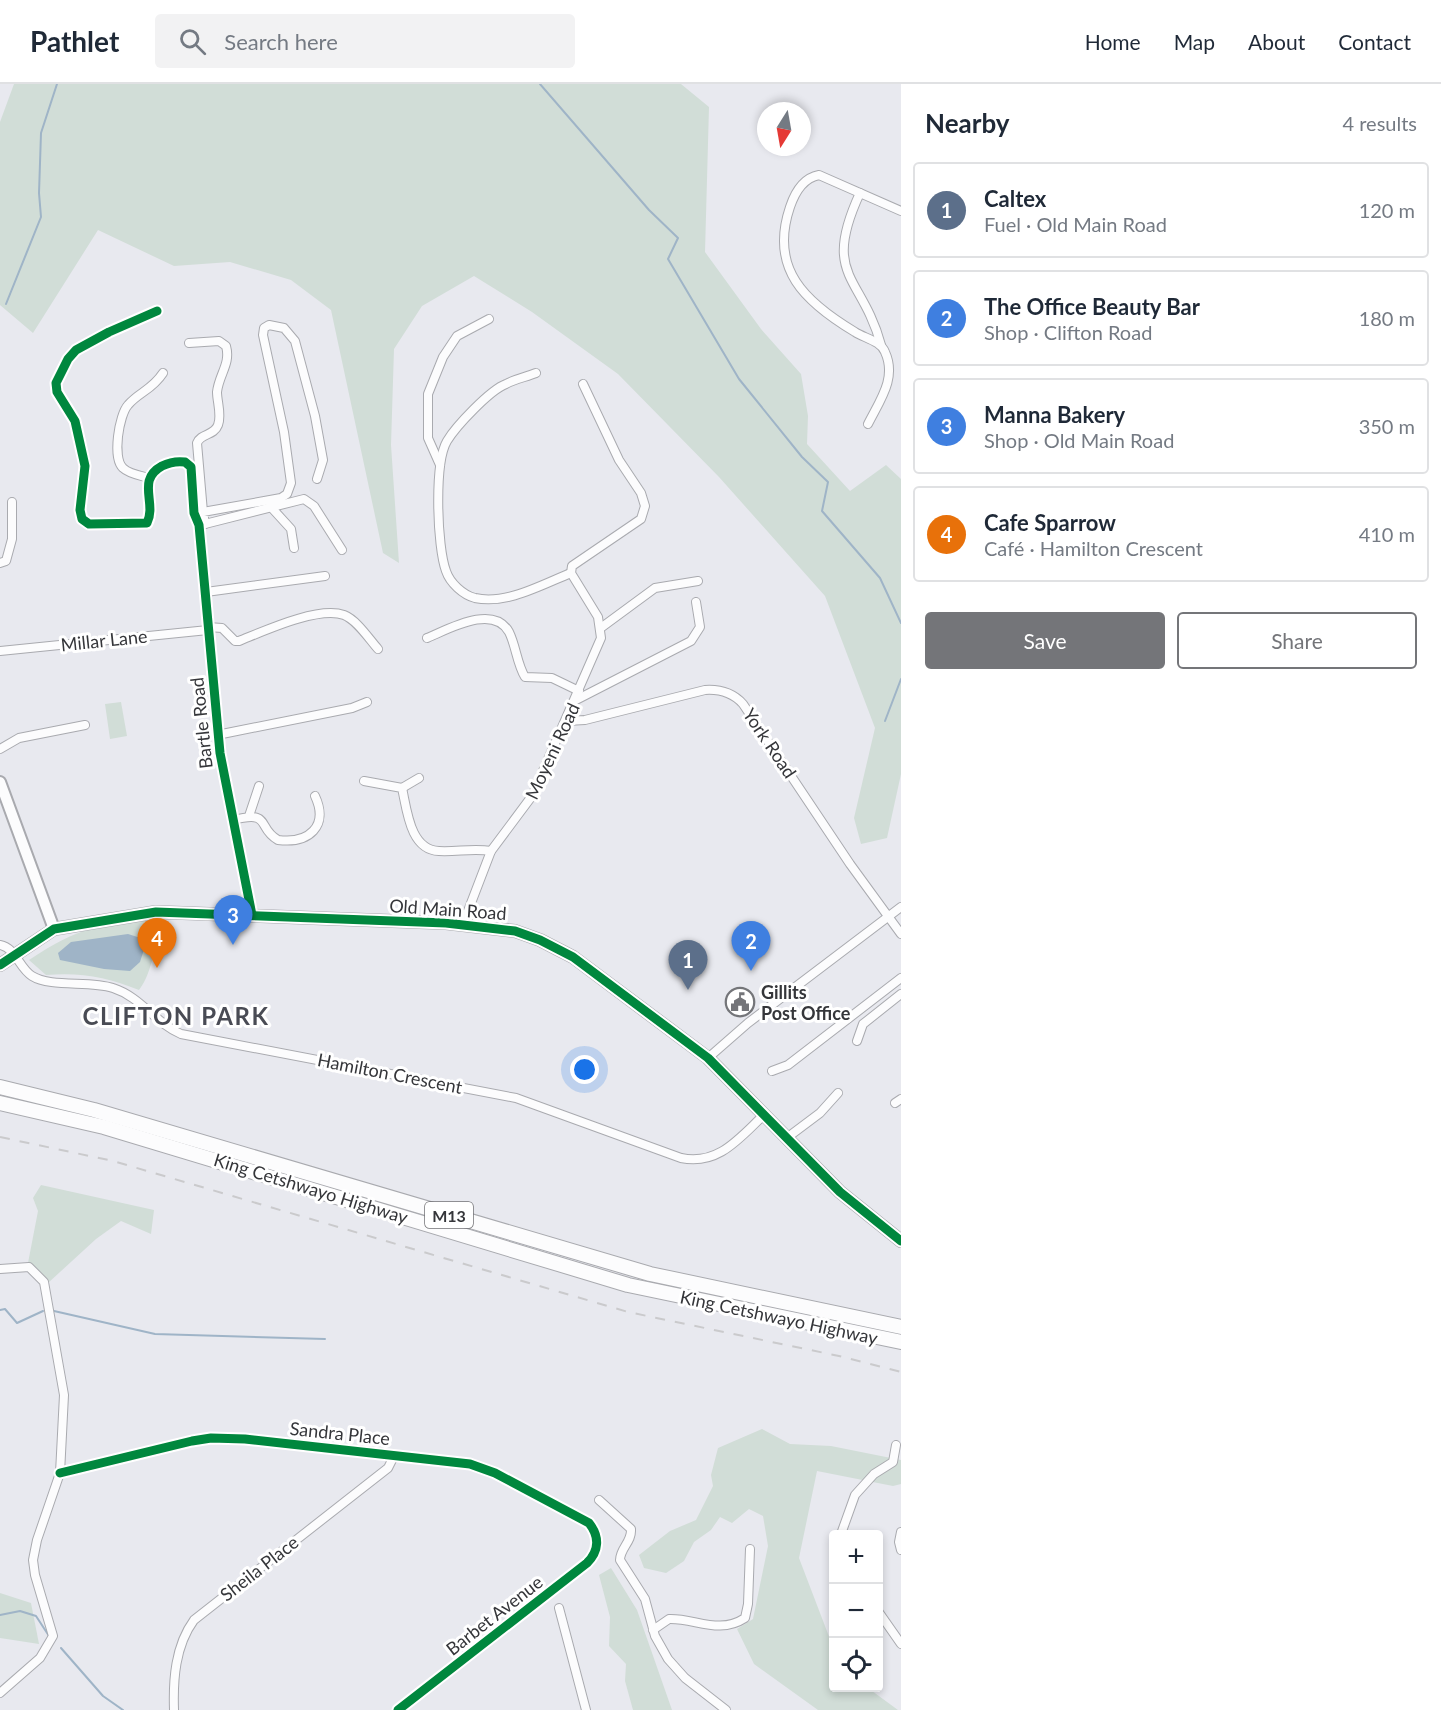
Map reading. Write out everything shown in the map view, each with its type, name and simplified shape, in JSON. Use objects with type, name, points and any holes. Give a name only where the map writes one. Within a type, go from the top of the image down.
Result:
[{"type":"highway","name":"King Cetshwayo Highway","points":[[0,1085],[650,1274],[901,1327]]},
{"type":"highway","name":"King Cetshwayo Highway","points":[[0,1103],[104,1127],[628,1285],[901,1342]]},
{"type":"street","points":[[881,345],[853,331],[804,294],[790,274],[783,252],[785,225],[796,192],[809,178],[823,176],[901,211]]},
{"type":"street","points":[[860,193],[845,233],[843,261],[848,277],[874,325],[887,356],[891,375],[868,424]]},
{"type":"street","points":[[157,311],[109,332],[76,350],[68,359],[56,384],[58,395],[75,418],[85,466],[80,510],[83,520],[97,526],[147,523],[150,515],[147,488],[149,478],[165,464],[181,461],[187,463],[191,469],[195,518],[202,525]]},
{"type":"street","points":[[441,466],[428,438],[426,417],[428,394],[439,366],[457,336],[489,319]]},
{"type":"street","points":[[203,512],[281,498],[289,490],[291,483],[284,432],[263,335],[264,328],[269,325],[284,328],[295,341],[315,416],[323,460],[317,479]]},
{"type":"street","points":[[189,343],[219,341],[225,344],[228,355],[217,393],[218,425],[213,431],[200,436],[196,445],[203,512],[202,525]]},
{"type":"street","points":[[149,478],[124,470],[117,449],[118,432],[128,405],[150,390],[163,373]]},
{"type":"street","points":[[536,374],[504,384],[450,436],[445,445],[437,496],[444,566],[449,578],[460,590],[475,598],[497,598],[571,573]]},
{"type":"street","points":[[583,384],[619,460],[641,493],[645,506],[641,519],[573,564],[571,573],[602,627],[654,588],[698,581]]},
{"type":"street","points":[[202,525],[299,499],[311,502],[342,550]]},
{"type":"street","points":[[0,563],[6,561],[10,550],[12,502]]},
{"type":"street","points":[[270,506],[291,529],[294,548]]},
{"type":"street","name":"Bartle Road","points":[[202,525],[217,735],[252,915]]},
{"type":"street","points":[[206,592],[325,576]]},
{"type":"street","points":[[576,700],[691,641],[700,627],[696,602]]},
{"type":"street","points":[[208,629],[221,627],[235,641],[239,641],[289,621],[339,615],[349,618],[378,649]]},
{"type":"street","points":[[427,639],[472,621],[492,620],[507,629],[525,677],[552,678],[579,691]]},
{"type":"street","name":"Moyeni Road","points":[[463,924],[469,902],[491,851],[532,796],[576,700],[601,638],[602,627]]},
{"type":"street","name":"Millar Lane","points":[[0,651],[208,629]]},
{"type":"street","name":"York Road","points":[[567,721],[585,720],[705,690],[718,690],[736,697],[901,934]]},
{"type":"street","points":[[217,735],[352,708],[367,702]]},
{"type":"street","points":[[0,749],[18,738],[85,725]]},
{"type":"street","points":[[364,781],[402,788],[419,778]]},
{"type":"street","points":[[0,782],[54,929]]},
{"type":"street","points":[[249,816],[259,786]]},
{"type":"street","points":[[402,788],[411,825],[417,839],[425,847],[438,851],[466,848],[491,851]]},
{"type":"street","points":[[233,820],[249,816],[264,822],[277,840],[289,841],[315,832],[318,827],[319,807],[315,796]]},
{"type":"street","points":[[708,1058],[748,1023],[901,907]]},
{"type":"street","name":"Old Main Road","points":[[0,965],[54,929],[156,912],[463,924],[515,930],[556,947],[708,1058],[840,1192],[901,1241]]},
{"type":"street","name":"Hamilton Crescent","points":[[0,945],[8,948],[33,977],[52,981],[102,984],[130,995],[181,1034],[516,1098],[681,1158],[704,1160],[718,1155],[765,1114]]},
{"type":"street","points":[[772,1071],[788,1065],[901,978]]},
{"type":"street","points":[[857,1041],[863,1024],[901,994]]},
{"type":"street","points":[[788,1137],[820,1113],[838,1093]]},
{"type":"street","points":[[0,1269],[29,1267],[44,1282],[54,1328],[64,1395],[60,1473],[37,1540],[33,1560],[35,1575],[53,1636],[46,1653],[0,1693]]},
{"type":"street","name":"Sandra Place","points":[[60,1473],[211,1438],[450,1461],[481,1468],[581,1517],[589,1523],[597,1537]]},
{"type":"street","points":[[842,1530],[855,1495],[869,1479],[893,1462],[896,1445]]},
{"type":"street","name":"Sheila Place","points":[[174,1710],[175,1668],[182,1642],[194,1620],[388,1468],[394,1456]]},
{"type":"street","points":[[599,1500],[631,1529],[631,1536],[620,1554],[620,1560],[645,1599],[653,1630],[673,1665],[726,1710]]},
{"type":"street","points":[[901,1532],[899,1542],[901,1550]]},
{"type":"street","name":"Barbet Avenue","points":[[398,1710],[587,1563],[595,1553],[597,1537]]},
{"type":"street","points":[[653,1630],[665,1621],[673,1619],[710,1626],[724,1626],[744,1618],[748,1604],[750,1549]]},
{"type":"street","points":[[559,1608],[586,1710]]},
{"type":"street","points":[[883,1617],[901,1644]]},
{"type":"shaded area","points":[[14,84],[681,84],[709,107],[705,252],[761,329],[801,374],[808,416],[807,444],[850,491],[886,465],[901,479],[901,774],[887,838],[861,844],[854,818],[875,728],[825,596],[719,477],[618,374],[532,312],[474,276],[422,306],[394,349],[391,445],[399,563],[383,553],[331,310],[291,280],[230,262],[174,266],[98,230],[33,333],[0,305],[0,122]]},
{"type":"shaded area","points":[[121,702],[127,736],[110,739],[105,704]]},
{"type":"shaded area","points":[[156,920],[166,928],[161,934],[148,974],[139,990],[94,976],[46,975],[29,960],[62,940],[90,929],[119,923]]},
{"type":"shaded area","points":[[41,1185],[154,1210],[151,1234],[121,1221],[96,1239],[48,1283],[43,1275],[28,1263],[38,1211],[33,1198]]},
{"type":"shaded area","points":[[762,1429],[790,1444],[831,1446],[901,1460],[901,1484],[893,1486],[817,1471],[799,1558],[829,1637],[829,1692],[873,1692],[898,1710],[818,1710],[754,1664],[737,1629],[753,1619],[768,1546],[763,1516],[749,1509],[732,1523],[720,1517],[711,1530],[694,1542],[684,1561],[666,1573],[644,1568],[639,1555],[670,1531],[696,1520],[713,1486],[711,1475],[718,1448]]},
{"type":"shaded area","points":[[611,1568],[637,1610],[672,1710],[633,1710],[625,1681],[626,1664],[609,1646],[610,1617],[599,1575]]},
{"type":"shaded area","points":[[0,1593],[31,1603],[39,1644],[0,1638]]},
{"type":"water","points":[[128,934],[147,940],[140,962],[130,971],[104,969],[60,960],[58,953],[71,942]]},
{"type":"waterway","points":[[6,304],[41,217],[39,193],[41,133],[57,84]]},
{"type":"waterway","points":[[540,84],[649,210],[678,238],[668,259],[739,379],[802,457],[828,482],[822,511],[880,578],[901,623]]},
{"type":"waterway","points":[[885,721],[901,679]]},
{"type":"waterway","points":[[0,1310],[5,1309],[17,1323],[43,1311]]},
{"type":"waterway","points":[[54,1311],[155,1334],[325,1339]]},
{"type":"waterway","points":[[0,1615],[20,1611],[36,1616],[49,1636]]},
{"type":"waterway","points":[[61,1648],[103,1696],[123,1710]]},
{"type":"railway","points":[[0,1137],[113,1161],[628,1312],[839,1356],[901,1372]]},
{"type":"cycle path","points":[[157,311],[109,332],[76,350],[68,359],[56,383],[57,392],[75,421],[85,466],[80,510],[82,519],[89,524],[147,523],[150,508],[148,485],[154,472],[174,462],[185,462],[191,467],[194,513],[199,525],[220,753],[252,915]]},
{"type":"cycle path","points":[[0,965],[54,929],[156,912],[446,923],[515,931],[540,940],[573,957],[708,1058],[840,1192],[901,1241]]},
{"type":"cycle path","points":[[60,1473],[192,1441],[211,1438],[245,1439],[470,1464],[495,1473],[589,1523],[595,1533],[597,1544],[594,1554],[587,1563],[398,1710]]},
{"type":"place","name":"Manna Bakery","points":[[233,945]]},
{"type":"place","name":"Cafe Sparrow","points":[[157,968]]},
{"type":"place","name":"The Office Beauty Bar","points":[[751,971]]},
{"type":"place","name":"Caltex","points":[[688,990]]},
{"type":"place","name":"Gillits Post Office","points":[[740,1002]]},
{"type":"district","name":"CLIFTON PARK","points":[[176,1015]]}]
